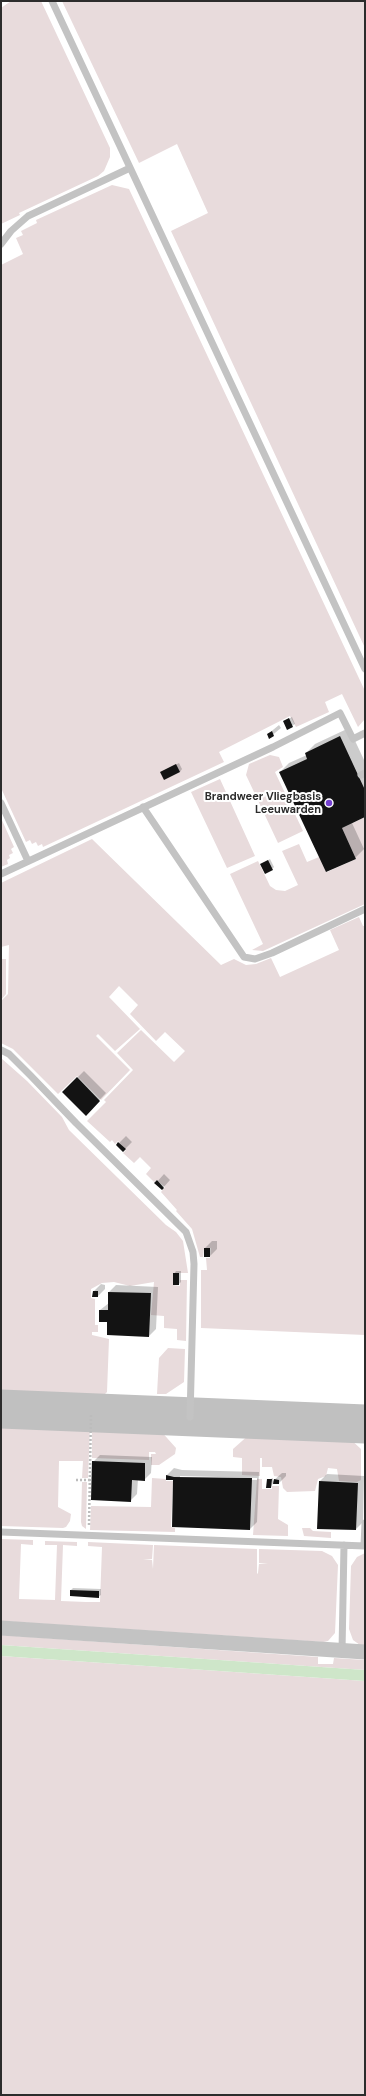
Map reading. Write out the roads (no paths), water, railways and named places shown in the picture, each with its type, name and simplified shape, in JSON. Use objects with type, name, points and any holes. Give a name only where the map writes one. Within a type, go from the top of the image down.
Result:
[{"type":"street","points":[[1,1628],[365,1652]]},
{"type":"lane","points":[[52,1],[365,669]]},
{"type":"lane","points":[[1,244],[11,231],[28,216],[130,168]]},
{"type":"lane","points":[[1,874],[273,747],[340,713],[353,739],[365,733]]},
{"type":"lane","points":[[1,804],[28,861]]},
{"type":"lane","points":[[142,807],[244,957],[255,959],[272,953],[365,909]]},
{"type":"lane","points":[[1,1050],[9,1054],[186,1232],[193,1252],[194,1264],[190,1417]]},
{"type":"lane","points":[[1,1532],[364,1546],[365,1523]]},
{"type":"lane","points":[[342,1651],[344,1545]]},
{"type":"place","name":"Brandweer Vliegbasis Leeuwarden","points":[[329,803]]}]
